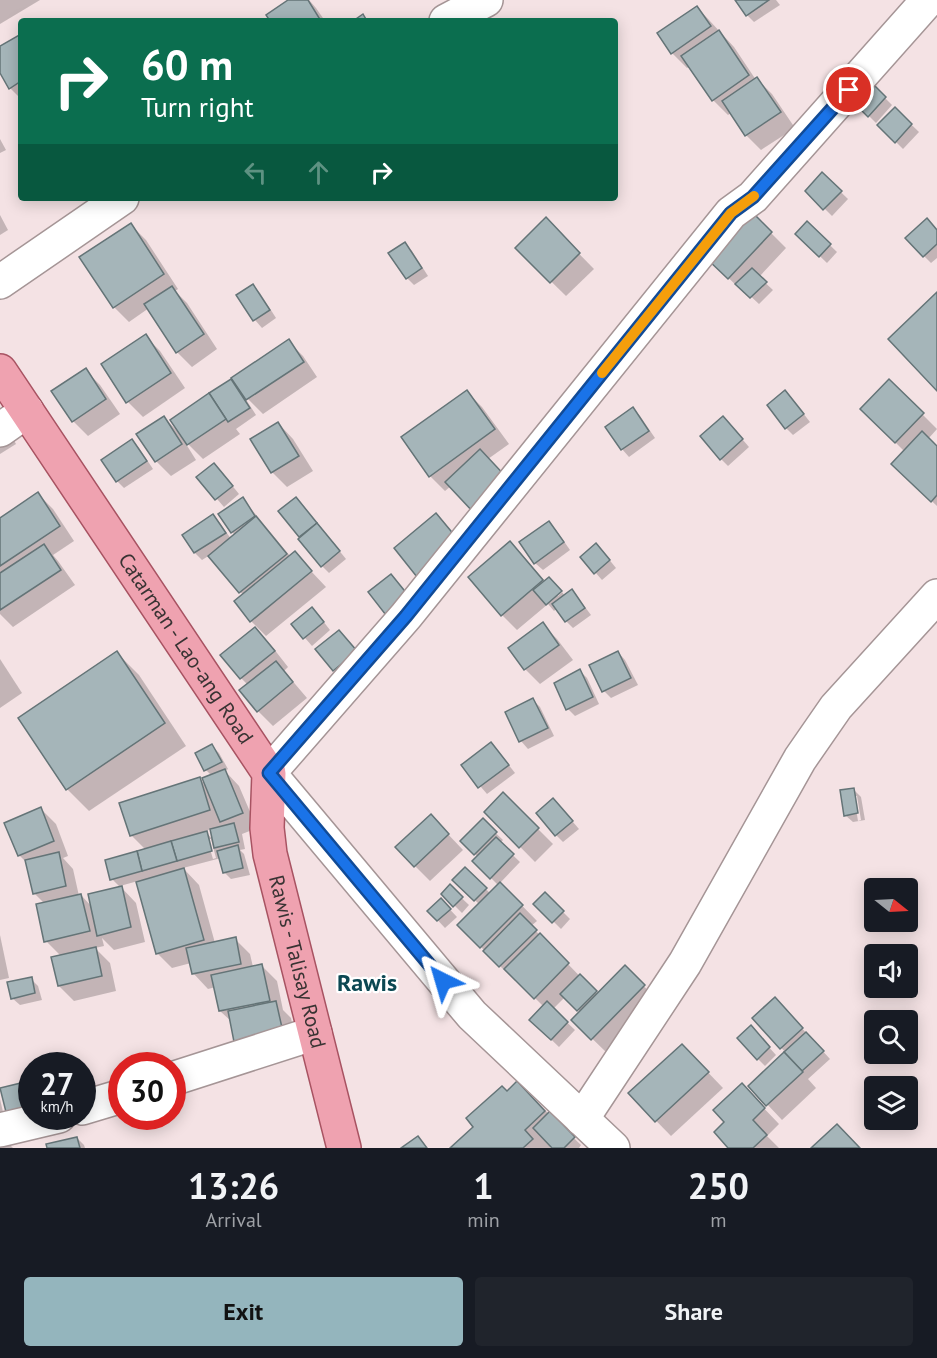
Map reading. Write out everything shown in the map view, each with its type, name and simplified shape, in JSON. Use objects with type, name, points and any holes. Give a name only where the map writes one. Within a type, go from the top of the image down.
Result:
[{"type":"main road","name":"Catarman - Lao-ang Road","points":[[0,371],[269,773]]},
{"type":"main road","name":"Rawis - Talisay Road","points":[[269,773],[267,828],[270,854],[344,1148]]},
{"type":"street","points":[[452,18],[486,0]]},
{"type":"street","points":[[269,773],[406,616],[731,213],[753,197],[928,0]]},
{"type":"street","points":[[0,282],[118,201]]},
{"type":"street","points":[[0,430],[27,411]]},
{"type":"street","points":[[582,1119],[685,963],[800,759],[836,707],[937,596]]},
{"type":"street","name":"Catarman - Lao-ang Road","points":[[269,773],[472,1015],[613,1148]]},
{"type":"street","points":[[186,1074],[315,1033]]},
{"type":"street","points":[[0,1130],[18,1126]]},
{"type":"building","points":[[288,0],[308,0],[319,18],[268,18],[266,15]]},
{"type":"building","points":[[735,0],[769,0],[746,16]]},
{"type":"building","points":[[697,6],[711,26],[671,54],[657,33]]},
{"type":"building","points":[[719,30],[749,75],[712,101],[681,56]]},
{"type":"building","points":[[18,36],[18,83],[9,89],[0,73],[0,46]]},
{"type":"building","points":[[757,77],[781,112],[745,136],[722,101]]},
{"type":"building","points":[[868,79],[886,97],[868,117],[850,99]]},
{"type":"building","points":[[895,107],[912,124],[895,143],[877,125]]},
{"type":"building","points":[[822,172],[842,191],[823,210],[805,191]]},
{"type":"building","points":[[750,210],[772,232],[728,279],[705,257]]},
{"type":"building","points":[[546,217],[580,253],[550,283],[515,248]]},
{"type":"building","points":[[927,218],[937,230],[937,244],[923,257],[905,238]]},
{"type":"building","points":[[807,221],[831,244],[819,257],[795,234]]},
{"type":"building","points":[[131,223],[164,274],[113,308],[79,257]]},
{"type":"building","points":[[405,242],[422,268],[406,279],[388,253]]},
{"type":"building","points":[[752,268],[767,282],[750,298],[735,284]]},
{"type":"building","points":[[253,284],[270,310],[253,321],[236,295]]},
{"type":"building","points":[[172,286],[204,334],[176,353],[144,304]]},
{"type":"building","points":[[937,292],[937,391],[888,339]]},
{"type":"building","points":[[146,334],[171,373],[126,403],[101,364]]},
{"type":"building","points":[[289,339],[304,362],[246,400],[231,378]]},
{"type":"building","points":[[86,368],[106,399],[72,422],[51,391]]},
{"type":"building","points":[[231,379],[250,408],[228,422],[209,393]]},
{"type":"building","points":[[889,379],[924,413],[895,443],[860,409]]},
{"type":"building","points":[[467,390],[495,429],[429,477],[401,437]]},
{"type":"building","points":[[785,390],[804,414],[785,429],[767,405]]},
{"type":"building","points":[[209,393],[226,419],[187,445],[170,420]]},
{"type":"building","points":[[633,407],[649,431],[621,450],[605,427]]},
{"type":"building","points":[[164,416],[182,444],[155,462],[136,434]]},
{"type":"building","points":[[723,416],[743,439],[720,460],[700,436]]},
{"type":"building","points":[[278,422],[299,456],[271,473],[250,439]]},
{"type":"building","points":[[922,431],[937,446],[937,495],[931,502],[891,464]]},
{"type":"building","points":[[132,439],[147,461],[116,482],[101,460]]},
{"type":"building","points":[[480,449],[510,481],[475,514],[445,482]]},
{"type":"building","points":[[214,463],[233,486],[215,500],[196,477]]},
{"type":"building","points":[[38,492],[60,526],[0,566],[0,518]]},
{"type":"building","points":[[243,497],[255,516],[231,533],[218,514]]},
{"type":"building","points":[[296,497],[317,523],[299,537],[278,511]]},
{"type":"building","points":[[436,513],[460,542],[417,577],[394,548]]},
{"type":"building","points":[[213,514],[226,533],[194,553],[182,535]]},
{"type":"building","points":[[256,516],[287,554],[239,593],[208,556]]},
{"type":"building","points":[[549,521],[564,542],[534,564],[519,542]]},
{"type":"building","points":[[317,523],[340,551],[321,567],[298,539]]},
{"type":"building","points":[[510,541],[543,580],[501,616],[468,577]]},
{"type":"building","points":[[596,543],[610,560],[594,574],[580,557]]},
{"type":"building","points":[[44,544],[61,570],[0,610],[0,573]]},
{"type":"building","points":[[295,551],[312,571],[250,622],[234,601]]},
{"type":"building","points":[[391,574],[412,600],[389,619],[368,592]]},
{"type":"building","points":[[549,577],[562,591],[546,605],[533,590]]},
{"type":"building","points":[[572,589],[585,608],[565,622],[552,604]]},
{"type":"building","points":[[312,607],[324,622],[303,639],[291,624]]},
{"type":"building","points":[[543,622],[559,645],[524,670],[508,648]]},
{"type":"building","points":[[255,627],[275,651],[240,679],[220,655]]},
{"type":"building","points":[[339,630],[357,651],[333,671],[315,649]]},
{"type":"building","points":[[117,651],[165,723],[66,790],[18,718]]},
{"type":"building","points":[[618,651],[631,678],[602,692],[589,665]]},
{"type":"building","points":[[276,661],[293,682],[257,712],[239,690]]},
{"type":"building","points":[[580,669],[593,697],[566,710],[554,683]]},
{"type":"building","points":[[533,698],[548,728],[519,742],[505,712]]},
{"type":"building","points":[[491,742],[509,765],[478,788],[461,765]]},
{"type":"building","points":[[212,744],[222,762],[204,771],[195,753]]},
{"type":"building","points":[[225,769],[243,813],[220,822],[202,778]]},
{"type":"building","points":[[200,777],[210,810],[130,836],[119,803]]},
{"type":"building","points":[[854,788],[858,813],[844,816],[840,790]]},
{"type":"building","points":[[503,792],[539,828],[519,848],[484,812]]},
{"type":"building","points":[[553,798],[573,821],[555,836],[536,813]]},
{"type":"building","points":[[41,807],[54,841],[18,856],[4,823]]},
{"type":"building","points":[[431,814],[449,834],[414,867],[395,847]]},
{"type":"building","points":[[483,818],[497,832],[474,855],[460,841]]},
{"type":"building","points":[[234,823],[239,842],[214,848],[210,829]]},
{"type":"building","points":[[207,831],[212,851],[177,861],[171,841]]},
{"type":"building","points":[[496,837],[514,854],[490,879],[472,861]]},
{"type":"building","points":[[171,841],[177,861],[142,871],[137,851]]},
{"type":"building","points":[[238,845],[243,868],[223,873],[217,851]]},
{"type":"building","points":[[137,851],[142,871],[110,880],[105,860]]},
{"type":"building","points":[[59,852],[66,886],[33,894],[25,860]]},
{"type":"building","points":[[465,867],[487,888],[474,901],[452,880]]},
{"type":"building","points":[[184,868],[204,940],[156,954],[136,882]]},
{"type":"building","points":[[500,882],[523,905],[480,948],[457,925]]},
{"type":"building","points":[[450,884],[463,897],[453,907],[441,894]]},
{"type":"building","points":[[122,886],[131,927],[97,936],[88,894]]},
{"type":"building","points":[[545,892],[564,911],[552,923],[533,904]]},
{"type":"building","points":[[81,894],[90,931],[44,942],[36,904]]},
{"type":"building","points":[[441,898],[451,909],[437,921],[427,911]]},
{"type":"building","points":[[520,913],[537,930],[499,967],[483,951]]},
{"type":"building","points":[[540,933],[569,963],[534,999],[504,969]]},
{"type":"building","points":[[236,937],[241,964],[192,974],[186,948]]},
{"type":"building","points":[[96,947],[102,976],[58,986],[51,957]]},
{"type":"building","points":[[262,964],[270,1001],[219,1011],[211,975]]},
{"type":"building","points":[[625,965],[645,985],[591,1040],[571,1020]]},
{"type":"building","points":[[580,974],[597,991],[577,1011],[560,994]]},
{"type":"building","points":[[32,977],[35,993],[11,999],[7,982]]},
{"type":"building","points":[[775,997],[803,1028],[780,1049],[752,1018]]},
{"type":"building","points":[[276,1001],[285,1041],[236,1052],[228,1011]]},
{"type":"building","points":[[547,1001],[568,1022],[551,1040],[529,1020]]},
{"type":"building","points":[[751,1025],[770,1047],[757,1060],[737,1038]]},
{"type":"building","points":[[806,1032],[824,1051],[802,1071],[784,1052]]},
{"type":"building","points":[[682,1044],[709,1072],[655,1122],[628,1093]]},
{"type":"building","points":[[784,1052],[803,1072],[766,1106],[748,1086]]},
{"type":"building","points":[[517,1081],[545,1111],[525,1130],[533,1139],[523,1148],[450,1148],[473,1127],[466,1118],[502,1086],[507,1091]]},
{"type":"building","points":[[742,1083],[765,1108],[753,1120],[767,1135],[753,1148],[728,1148],[714,1132],[724,1122],[713,1110]]},
{"type":"building","points":[[18,1084],[18,1113],[7,1116],[0,1088]]},
{"type":"building","points":[[550,1111],[575,1137],[564,1148],[552,1148],[533,1128]]},
{"type":"building","points":[[837,1124],[860,1148],[811,1148]]},
{"type":"building","points":[[418,1136],[427,1148],[401,1148]]},
{"type":"building","points":[[77,1137],[80,1148],[47,1148],[46,1144]]},
{"type":"slow traffic","points":[[602,373],[731,213],[754,196]]},
{"type":"district","name":"Rawis","points":[[367,983]]},
{"type":"route","points":[[443,981],[269,773],[406,616],[731,213],[753,197],[849,90]]}]
